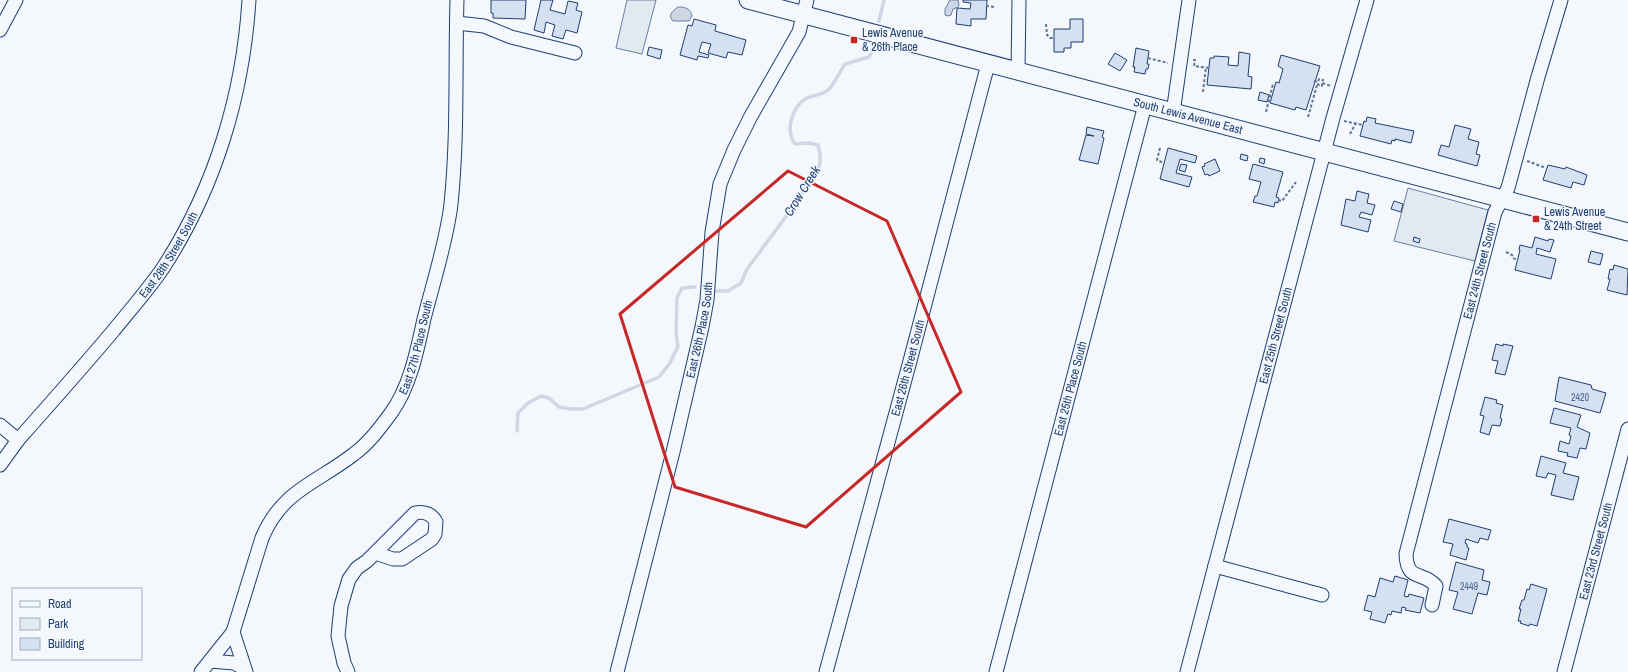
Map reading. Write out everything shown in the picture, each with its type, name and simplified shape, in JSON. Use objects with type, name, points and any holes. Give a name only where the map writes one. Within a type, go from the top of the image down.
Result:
[{"type":"main road","name":"South Lewis Avenue East","points":[[748,0],[805,7],[988,64],[1628,232]]},
{"type":"street","points":[[0,30],[16,0]]},
{"type":"street","name":"East 28th Street South","points":[[0,465],[18,440],[143,296],[163,268],[194,212],[219,153],[238,90],[244,54],[249,0]]},
{"type":"street","name":"East 27th Place South","points":[[233,632],[262,538],[268,524],[284,503],[295,492],[355,454],[372,439],[394,409],[402,394],[417,351],[451,205],[454,163],[458,0]]},
{"type":"street","points":[[1018,72],[1019,0]]},
{"type":"street","points":[[1173,113],[1179,62],[1189,0]]},
{"type":"street","name":"East 25th Street South","points":[[1187,672],[1333,118],[1367,0]]},
{"type":"street","name":"East 24th Street South","points":[[1432,605],[1436,586],[1431,580],[1416,576],[1410,570],[1406,563],[1406,554],[1494,218],[1508,188],[1562,0]]},
{"type":"street","name":"East 26th Place South","points":[[617,672],[674,452],[702,327],[707,300],[712,232],[720,184],[734,150],[751,116],[799,32],[805,7]]},
{"type":"street","points":[[457,23],[484,26],[511,37],[575,53]]},
{"type":"street","name":"East 26th Street South","points":[[826,672],[988,64]]},
{"type":"street","name":"East 25th Place South","points":[[996,672],[1145,105]]},
{"type":"street","points":[[0,425],[18,440]]},
{"type":"street","name":"East 23rd Street South","points":[[1564,672],[1628,429]]},
{"type":"street","points":[[348,672],[344,663],[338,636],[341,606],[349,579],[352,574],[415,513],[421,511],[428,514],[436,522],[435,534],[432,539],[402,558],[393,559],[375,553]]},
{"type":"street","points":[[1215,566],[1322,595]]},
{"type":"street","points":[[201,672],[233,632]]},
{"type":"street","points":[[233,632],[246,670]]},
{"type":"street","points":[[210,661],[234,663],[246,670]]},
{"type":"path","points":[[986,6],[995,7]]},
{"type":"path","points":[[1046,24],[1047,36],[1054,38]]},
{"type":"path","points":[[1148,58],[1179,62],[1195,60],[1194,66],[1207,68],[1204,92]]},
{"type":"path","points":[[1308,117],[1317,85],[1319,79],[1323,80],[1322,86],[1317,85]]},
{"type":"path","points":[[1314,81],[1318,82]]},
{"type":"path","points":[[1266,112],[1273,84]]},
{"type":"path","points":[[1333,118],[1363,125]]},
{"type":"path","points":[[1350,134],[1356,124]]},
{"type":"path","points":[[1160,148],[1157,160],[1164,163]]},
{"type":"path","points":[[1516,158],[1546,168]]},
{"type":"path","points":[[1278,200],[1282,201],[1296,182]]},
{"type":"path","points":[[1506,252],[1517,260]]},
{"type":"highlighted area","points":[[788,171],[887,221],[961,392],[806,527],[675,487],[620,314]]},
{"type":"green space","points":[[627,0],[656,0],[642,54],[616,48]]},
{"type":"green space","points":[[1408,188],[1488,210],[1475,261],[1394,241]]},
{"type":"shaded area","points":[[950,0],[958,0],[959,5],[953,9],[951,15],[948,16],[945,15],[945,9]]},
{"type":"shaded area","points":[[678,7],[685,8],[690,11],[692,16],[689,21],[673,21],[671,19],[671,13]]},
{"type":"building","points":[[491,0],[526,0],[525,19],[493,18],[493,13],[491,13]]},
{"type":"building","points":[[541,0],[553,0],[550,10],[565,14],[568,1],[578,3],[576,10],[582,12],[577,33],[566,30],[563,39],[552,36],[555,25],[546,22],[544,33],[534,30]]},
{"type":"building","points":[[963,0],[987,0],[986,19],[971,19],[971,26],[956,24],[957,8],[970,9],[971,3],[963,2]]},
{"type":"building","points":[[694,19],[716,25],[715,31],[746,40],[742,55],[728,52],[726,58],[708,53],[711,44],[702,42],[699,52],[709,55],[708,58],[698,56],[697,60],[680,55],[688,25],[692,26]]},
{"type":"building","points":[[1070,19],[1083,19],[1083,42],[1071,42],[1071,48],[1064,48],[1064,52],[1054,52],[1054,29],[1070,29]]},
{"type":"building","points":[[649,47],[662,50],[660,59],[647,55]]},
{"type":"building","points":[[1136,48],[1149,51],[1147,64],[1149,64],[1145,74],[1134,72],[1135,67],[1133,67]]},
{"type":"building","points":[[1239,52],[1250,54],[1248,76],[1252,77],[1251,89],[1207,85],[1210,58],[1214,58],[1214,56],[1229,57],[1228,65],[1238,66]]},
{"type":"building","points":[[1115,53],[1127,60],[1120,71],[1108,64]]},
{"type":"building","points":[[1281,55],[1320,66],[1306,110],[1296,107],[1295,110],[1270,103],[1276,82],[1279,83],[1283,69],[1278,66]]},
{"type":"building","points":[[1260,92],[1269,95],[1267,102],[1258,100]]},
{"type":"building","points":[[1367,117],[1376,119],[1375,123],[1414,131],[1411,143],[1395,139],[1395,141],[1392,140],[1391,144],[1360,136],[1364,121],[1366,122]]},
{"type":"building","points":[[1455,125],[1471,129],[1468,139],[1479,142],[1476,154],[1480,155],[1477,166],[1438,155],[1441,145],[1449,147]]},
{"type":"building","points":[[1087,127],[1104,131],[1102,137],[1104,138],[1098,164],[1079,160],[1086,135],[1094,136],[1086,134]]},
{"type":"building","points":[[1168,148],[1197,156],[1195,163],[1180,159],[1176,173],[1192,177],[1189,187],[1160,179]]},
{"type":"building","points":[[1241,154],[1248,156],[1247,161],[1240,159]]},
{"type":"building","points":[[1260,158],[1265,159],[1264,164],[1259,162]]},
{"type":"building","points":[[1215,159],[1220,171],[1209,176],[1208,174],[1205,175],[1202,167],[1205,166],[1204,164]]},
{"type":"building","points":[[1181,164],[1187,165],[1185,172],[1179,170]]},
{"type":"building","points":[[1253,164],[1283,172],[1276,197],[1279,198],[1278,203],[1275,202],[1274,207],[1253,202],[1255,196],[1257,196],[1261,182],[1249,179]]},
{"type":"building","points":[[1548,165],[1565,169],[1566,167],[1587,175],[1584,185],[1573,182],[1571,188],[1543,180]]},
{"type":"building","points":[[1357,191],[1369,194],[1367,203],[1375,205],[1372,215],[1361,212],[1359,217],[1371,220],[1368,232],[1341,225],[1346,199],[1355,201]]},
{"type":"building","points":[[1394,201],[1403,204],[1401,212],[1391,209]]},
{"type":"building","points":[[1414,237],[1420,239],[1419,243],[1413,241]]},
{"type":"building","points":[[1535,237],[1548,241],[1549,239],[1554,240],[1550,252],[1537,248],[1536,254],[1556,259],[1551,279],[1515,270],[1520,245],[1532,248]]},
{"type":"building","points":[[1591,251],[1603,254],[1600,265],[1588,262]]},
{"type":"building","points":[[1614,265],[1628,269],[1627,295],[1607,290],[1610,279],[1608,279],[1610,269],[1613,270]]},
{"type":"building","points":[[1496,344],[1513,346],[1505,375],[1495,373],[1498,361],[1492,360]]},
{"type":"building","points":[[1559,377],[1591,385],[1592,389],[1606,393],[1600,413],[1555,401]]},
{"type":"building","points":[[1485,397],[1497,400],[1496,403],[1503,405],[1500,426],[1492,425],[1489,435],[1480,432],[1484,416],[1480,415]]},
{"type":"building","points":[[1554,408],[1581,415],[1577,427],[1590,433],[1586,449],[1580,448],[1577,458],[1567,456],[1568,453],[1558,451],[1560,441],[1569,444],[1571,428],[1550,423]]},
{"type":"building","points":[[1541,456],[1566,463],[1563,473],[1579,477],[1573,500],[1551,495],[1556,475],[1548,473],[1546,478],[1536,476]]},
{"type":"building","points":[[1449,519],[1491,530],[1488,540],[1480,538],[1478,543],[1466,539],[1465,543],[1469,548],[1466,560],[1450,555],[1453,544],[1443,542]]},
{"type":"building","points":[[1456,562],[1484,570],[1482,580],[1490,582],[1487,595],[1478,593],[1472,614],[1453,609],[1458,592],[1449,590]]},
{"type":"building","points":[[1395,576],[1408,580],[1404,596],[1408,597],[1409,594],[1424,598],[1420,613],[1405,610],[1406,608],[1402,607],[1401,613],[1392,611],[1391,615],[1388,614],[1385,623],[1370,619],[1372,612],[1364,610],[1368,595],[1375,597],[1380,578],[1393,582]]},
{"type":"building","points":[[1531,584],[1547,589],[1537,626],[1530,624],[1529,626],[1520,623],[1521,621],[1518,621],[1521,609],[1519,609],[1522,600],[1524,600],[1527,589],[1529,590]]},
{"type":"waterway","name":"Crow Creek","points":[[879,21],[884,0]]},
{"type":"waterway","name":"Crow Creek","points":[[712,291],[728,291],[741,283],[747,269],[796,203],[820,164],[818,145],[808,143],[795,144],[792,138],[790,125],[797,107],[807,98],[826,92],[845,64],[869,57],[873,50]]},
{"type":"waterway","name":"Crow Creek","points":[[517,431],[518,413],[528,403],[541,396],[549,398],[559,407],[583,409],[659,377],[670,363],[678,346],[676,333],[677,298],[682,288],[695,287]]},
{"type":"place","name":"Lewis Avenue & 26th Place","points":[[854,40]]},
{"type":"place","name":"Lewis Avenue & 24th Street","points":[[1536,219]]}]
